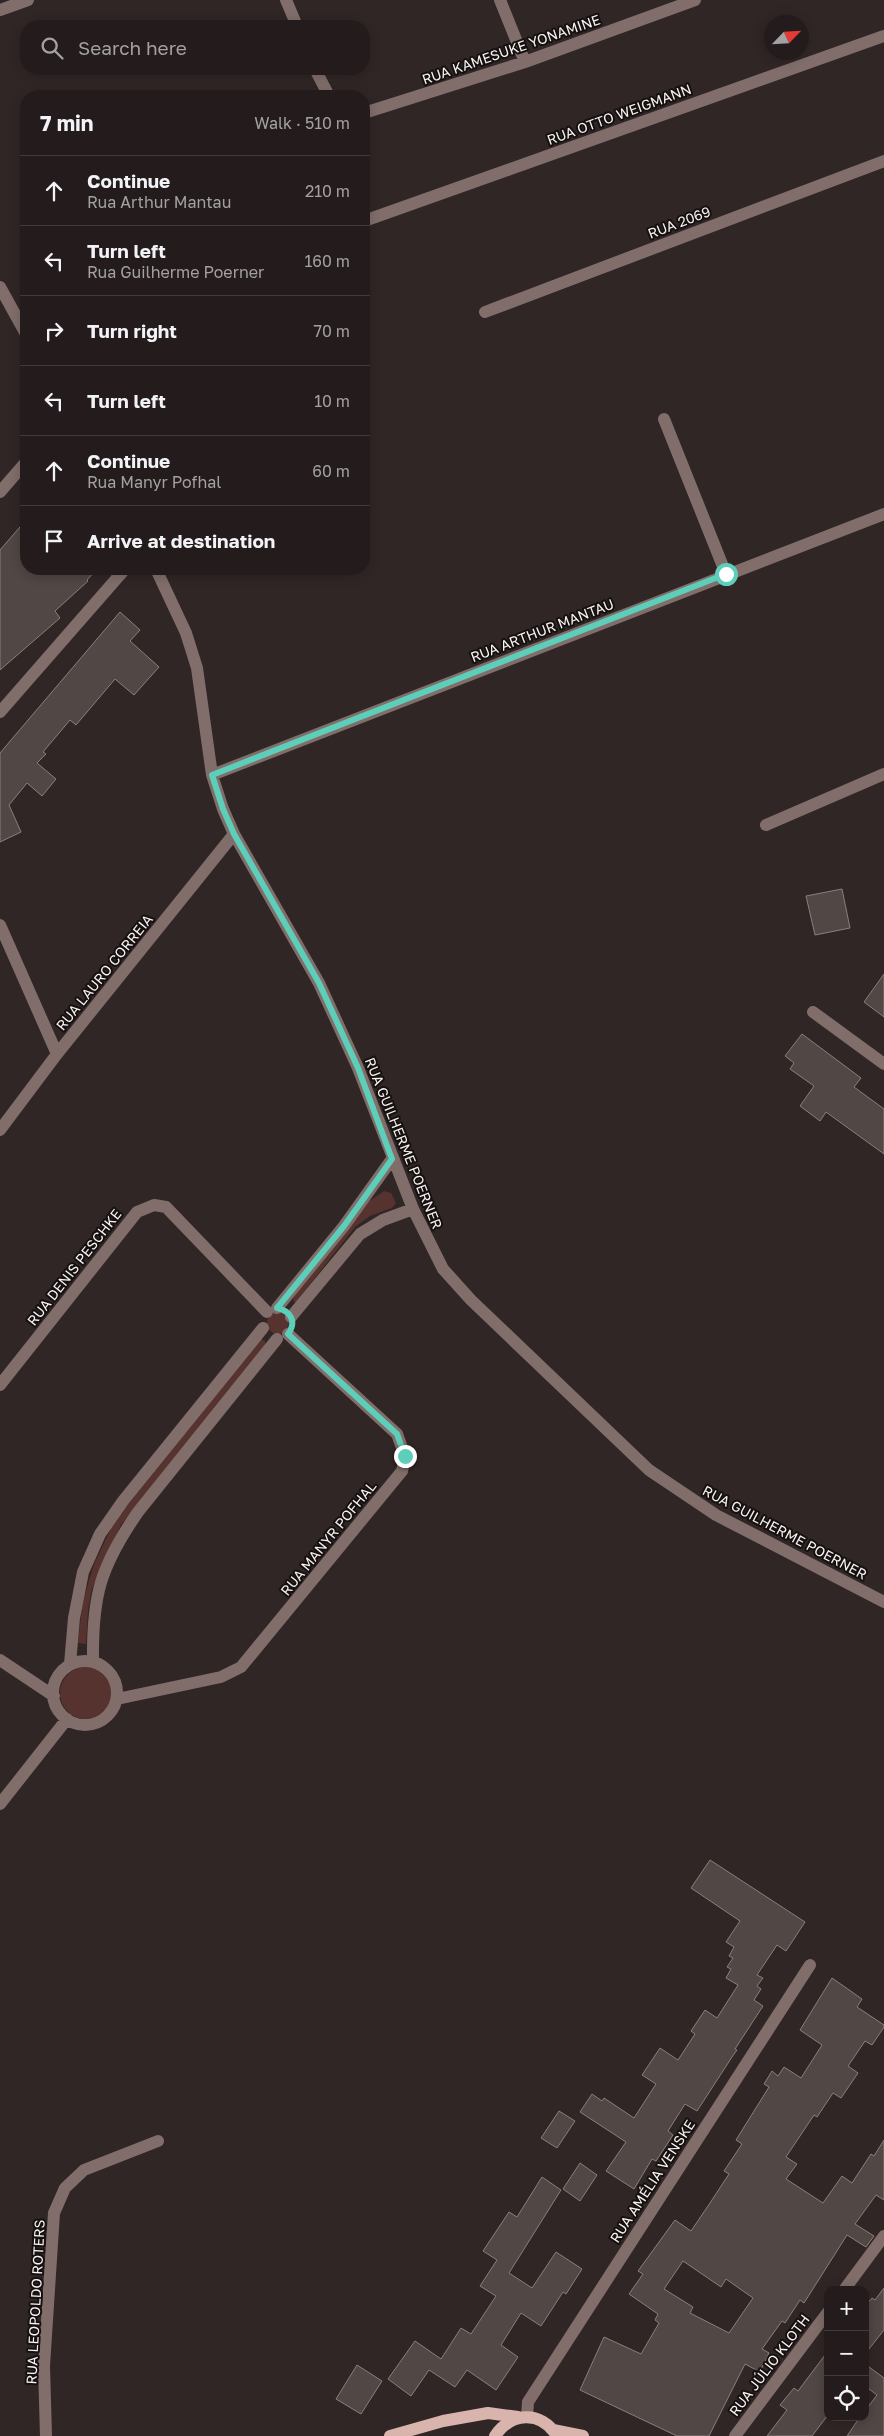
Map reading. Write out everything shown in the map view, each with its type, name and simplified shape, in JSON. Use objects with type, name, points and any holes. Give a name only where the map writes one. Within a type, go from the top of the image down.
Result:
[{"type":"main road","points":[[390,2436],[443,2421],[488,2413],[537,2418],[555,2433],[583,2436]]},
{"type":"main road","points":[[495,2436],[501,2427],[523,2417]]},
{"type":"street","points":[[0,10],[28,0]]},
{"type":"street","points":[[286,0],[294,20]]},
{"type":"street","points":[[500,0],[525,62]]},
{"type":"street","name":"RUA KAMESUKE YONAMINE","points":[[370,111],[525,62],[695,0]]},
{"type":"street","name":"RUA OTTO WEIGMANN","points":[[370,219],[884,36]]},
{"type":"street","points":[[318,75],[326,90]]},
{"type":"street","name":"RUA 2069","points":[[485,312],[884,161]]},
{"type":"street","points":[[0,287],[20,323]]},
{"type":"street","points":[[664,419],[726,574]]},
{"type":"street","points":[[0,492],[20,469]]},
{"type":"street","name":"RUA ARTHUR MANTAU","points":[[212,775],[884,514]]},
{"type":"street","points":[[0,712],[120,575]]},
{"type":"street","name":"RUA GUILHERME POERNER","points":[[159,575],[186,633],[197,668],[212,775],[223,809],[234,834],[319,983],[358,1068],[413,1209],[443,1269],[575,1402],[649,1470],[716,1515],[884,1602]]},
{"type":"street","points":[[766,825],[884,774]]},
{"type":"street","name":"RUA LAURO CORREIA","points":[[0,1130],[57,1054],[234,834]]},
{"type":"street","points":[[0,925],[57,1054]]},
{"type":"street","points":[[813,1012],[884,1064]]},
{"type":"street","points":[[70,1664],[74,1618],[83,1572],[100,1534],[123,1501],[263,1328],[264,1316],[272,1310],[344,1226],[392,1159]]},
{"type":"street","name":"RUA DENIS PESCHKE","points":[[0,1385],[136,1212],[154,1205],[166,1208],[272,1310]]},
{"type":"street","points":[[291,1317],[360,1234],[383,1220],[413,1209]]},
{"type":"street","points":[[93,1662],[93,1622],[100,1581],[120,1538],[138,1512],[293,1323],[288,1312],[272,1310]]},
{"type":"street","points":[[263,1328],[266,1333],[282,1336]]},
{"type":"street","name":"RUA MANYR POFHAL","points":[[116,1699],[221,1677],[241,1667],[402,1471],[405,1456],[397,1434],[282,1336]]},
{"type":"street","points":[[0,1660],[54,1696]]},
{"type":"street","points":[[81,1661],[93,1662],[104,1667],[112,1675],[117,1687],[116,1699],[112,1710],[103,1719],[92,1724],[79,1724],[67,1719],[58,1709],[54,1696],[55,1682],[61,1672],[70,1664],[81,1661]]},
{"type":"street","points":[[0,1804],[67,1719]]},
{"type":"street","name":"RUA AMÉLIA VENSKE","points":[[523,2417],[528,2402],[810,1965]]},
{"type":"street","name":"RUA LEOPOLDO ROTERS","points":[[46,2436],[44,2366],[54,2213],[65,2188],[84,2170],[158,2141]]},
{"type":"street","points":[[847,2286],[884,2236]]},
{"type":"street","name":"RUA JÚLIO KLOTH","points":[[735,2436],[824,2317]]},
{"type":"shaded area","points":[[384,1191],[391,1193],[396,1203],[392,1208],[370,1216],[355,1227],[296,1302],[294,1302],[293,1297],[368,1202]]},
{"type":"shaded area","points":[[278,1312],[286,1315],[289,1323],[286,1331],[278,1334],[270,1331],[267,1323],[270,1315]]},
{"type":"shaded area","points":[[261,1339],[265,1341],[265,1346],[121,1525],[92,1589],[88,1610],[86,1644],[78,1643],[82,1606],[89,1580],[95,1562],[114,1522]]},
{"type":"shaded area","points":[[86,1667],[96,1669],[104,1675],[110,1683],[112,1693],[110,1703],[104,1711],[96,1717],[86,1719],[76,1717],[68,1711],[62,1703],[60,1693],[62,1683],[68,1675],[76,1669]]},
{"type":"building","points":[[20,527],[20,575],[92,575],[88,581],[55,611],[60,618],[0,670],[0,550]]},
{"type":"building","points":[[120,612],[140,630],[130,641],[159,667],[134,695],[115,679],[76,725],[70,720],[43,752],[46,754],[37,763],[56,779],[42,796],[27,783],[9,805],[21,832],[0,842],[0,753]]},
{"type":"building","points":[[842,889],[850,928],[815,935],[806,896]]},
{"type":"building","points":[[884,974],[884,1017],[864,1002]]},
{"type":"building","points":[[802,1034],[861,1078],[854,1087],[884,1109],[884,1154],[826,1112],[820,1121],[800,1106],[814,1086],[790,1069],[794,1063],[785,1056]]},
{"type":"building","points":[[710,1860],[805,1922],[786,1951],[777,1945],[757,1975],[763,1978],[757,1986],[761,1989],[754,2000],[763,2006],[697,2111],[685,2104],[668,2131],[673,2135],[656,2161],[652,2159],[634,2189],[606,2171],[626,2142],[580,2112],[592,2094],[602,2101],[604,2098],[634,2118],[656,2084],[642,2075],[660,2048],[678,2060],[695,2034],[691,2031],[705,2010],[717,2018],[738,1985],[726,1978],[731,1969],[727,1967],[733,1958],[729,1956],[734,1947],[726,1942],[740,1921],[691,1888]]},
{"type":"building","points":[[832,1978],[862,1999],[857,2007],[884,2025],[872,2045],[865,2041],[848,2066],[858,2073],[841,2098],[833,2093],[817,2117],[814,2115],[786,2157],[797,2164],[786,2179],[823,2203],[842,2176],[852,2183],[871,2154],[874,2156],[884,2140],[884,2200],[876,2195],[855,2224],[874,2236],[866,2247],[847,2235],[804,2303],[800,2300],[785,2323],[782,2321],[762,2349],[769,2353],[760,2372],[745,2364],[709,2436],[677,2436],[580,2390],[604,2337],[641,2354],[659,2323],[655,2320],[658,2314],[629,2294],[643,2274],[638,2271],[675,2220],[691,2231],[710,2203],[729,2174],[724,2171],[742,2144],[736,2140],[769,2087],[764,2084],[772,2071],[778,2076],[784,2067],[801,2078],[822,2045],[800,2030]],"holes":[[[683,2261],[721,2287],[726,2279],[753,2298],[729,2333],[690,2313],[693,2307],[664,2289]]]},
{"type":"building","points":[[559,2111],[575,2121],[557,2148],[541,2138]]},
{"type":"building","points":[[580,2163],[597,2175],[580,2201],[563,2189]]},
{"type":"building","points":[[542,2177],[561,2190],[509,2273],[532,2288],[556,2252],[582,2269],[566,2294],[563,2292],[541,2326],[521,2313],[501,2345],[518,2357],[496,2390],[467,2370],[455,2387],[429,2370],[411,2396],[388,2379],[415,2341],[441,2359],[461,2328],[471,2334],[496,2296],[480,2286],[497,2260],[483,2251],[509,2212],[517,2217]]},
{"type":"building","points":[[884,2288],[884,2330],[869,2349],[869,2301],[872,2298],[875,2300]]},
{"type":"building","points":[[824,2356],[824,2420],[812,2436],[767,2436],[787,2410],[780,2405],[794,2388],[798,2391]]},
{"type":"building","points":[[357,2365],[382,2381],[361,2414],[336,2399]]},
{"type":"building","points":[[869,2367],[884,2378],[884,2436],[847,2436],[857,2421],[869,2421],[869,2406],[877,2395],[869,2389]]},
{"type":"route","points":[[405,1456],[397,1434],[288,1334],[292,1329],[291,1317],[288,1312],[277,1308],[344,1226],[392,1159],[358,1068],[319,983],[298,943],[234,834],[223,809],[212,775],[726,574]]}]
